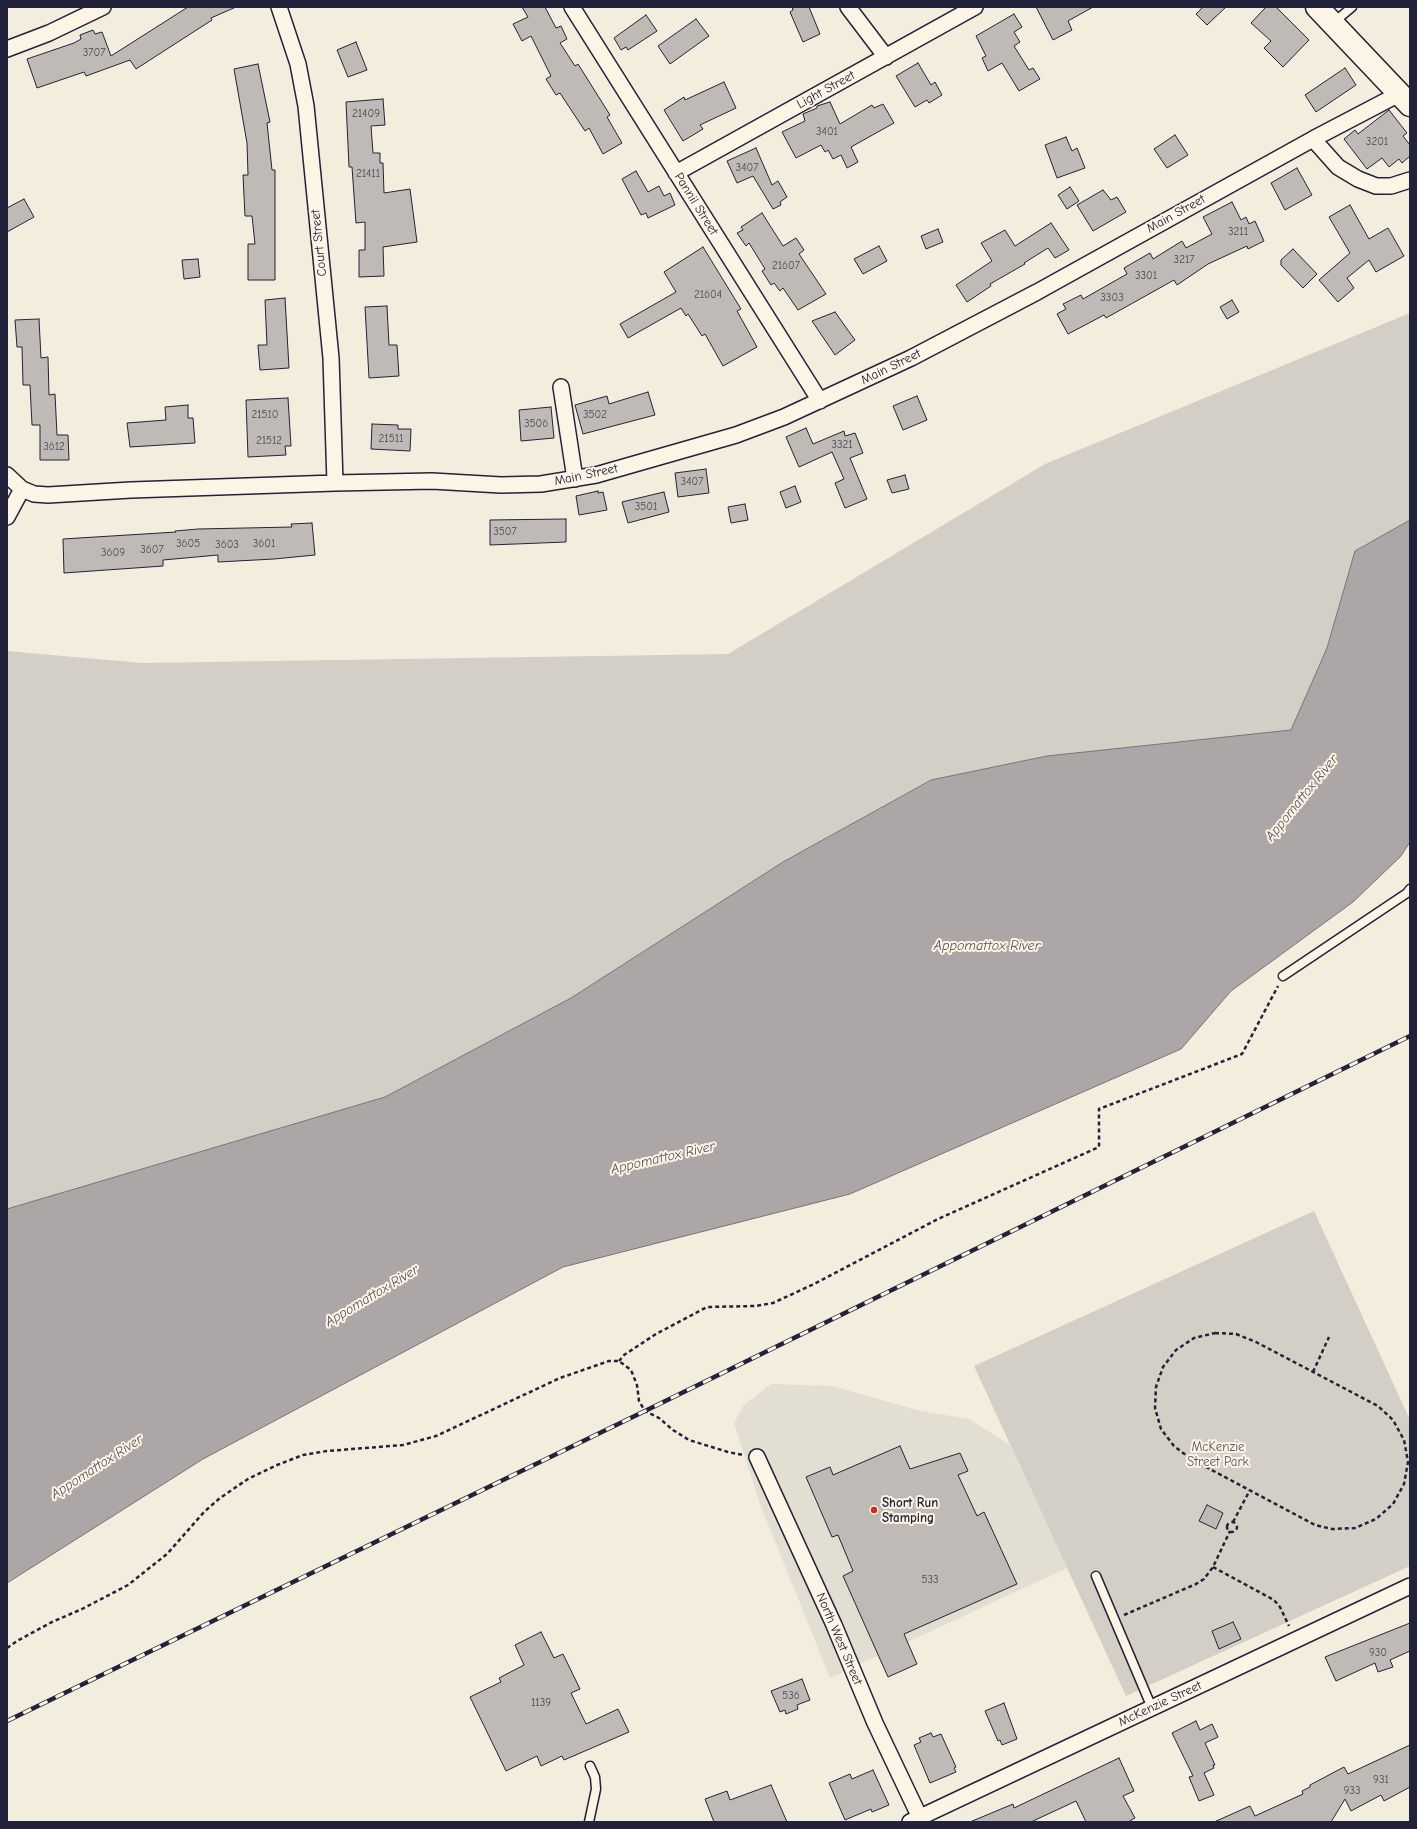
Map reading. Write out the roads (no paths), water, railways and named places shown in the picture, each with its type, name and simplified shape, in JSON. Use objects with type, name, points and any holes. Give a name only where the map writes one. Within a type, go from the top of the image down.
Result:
[{"type":"main road","points":[[1316,7],[1404,100]]},
{"type":"street","points":[[7,49],[50,33],[103,7]]},
{"type":"street","name":"Court Street","points":[[279,7],[298,64],[306,106],[331,358],[335,483]]},
{"type":"street","name":"Pannil Street","points":[[572,7],[820,401]]},
{"type":"street","points":[[848,7],[886,57]]},
{"type":"street","name":"Light Street","points":[[676,173],[976,7]]},
{"type":"street","name":"Main Street","points":[[22,489],[34,494],[48,495],[131,490],[335,483],[432,481],[501,485],[541,484],[575,479],[736,435],[784,417],[911,358],[1030,296],[1313,139],[1404,100]]},
{"type":"street","points":[[1313,139],[1338,166],[1358,179],[1376,186],[1391,186],[1410,180]]},
{"type":"street","points":[[561,388],[575,479]]},
{"type":"street","points":[[7,475],[22,489],[7,517]]},
{"type":"street","name":"North West Street","points":[[757,1457],[834,1625],[917,1820]]},
{"type":"street","name":"McKenzie Street","points":[[917,1820],[1410,1586]]},
{"type":"lane","points":[[1332,24],[1352,7]]},
{"type":"lane","points":[[1283,976],[1407,893],[1410,889]]},
{"type":"lane","points":[[1096,1576],[1152,1708]]},
{"type":"lane","points":[[588,1822],[596,1789],[595,1777],[590,1766]]},
{"type":"water","name":"Appomattox River","points":[[1410,520],[1410,842],[1401,856],[1353,902],[1231,991],[1181,1049],[850,1194],[563,1267],[203,1459],[7,1583],[7,1209],[385,1097],[571,998],[783,862],[931,780],[1047,756],[1291,730],[1327,648],[1355,551]]},
{"type":"railway","points":[[7,1721],[645,1411],[1410,1036]]},
{"type":"place","name":"Short Run Stamping","points":[[874,1510]]},
{"type":"park label","name":"McKenzie Street Park","points":[[1218,1454]]}]
